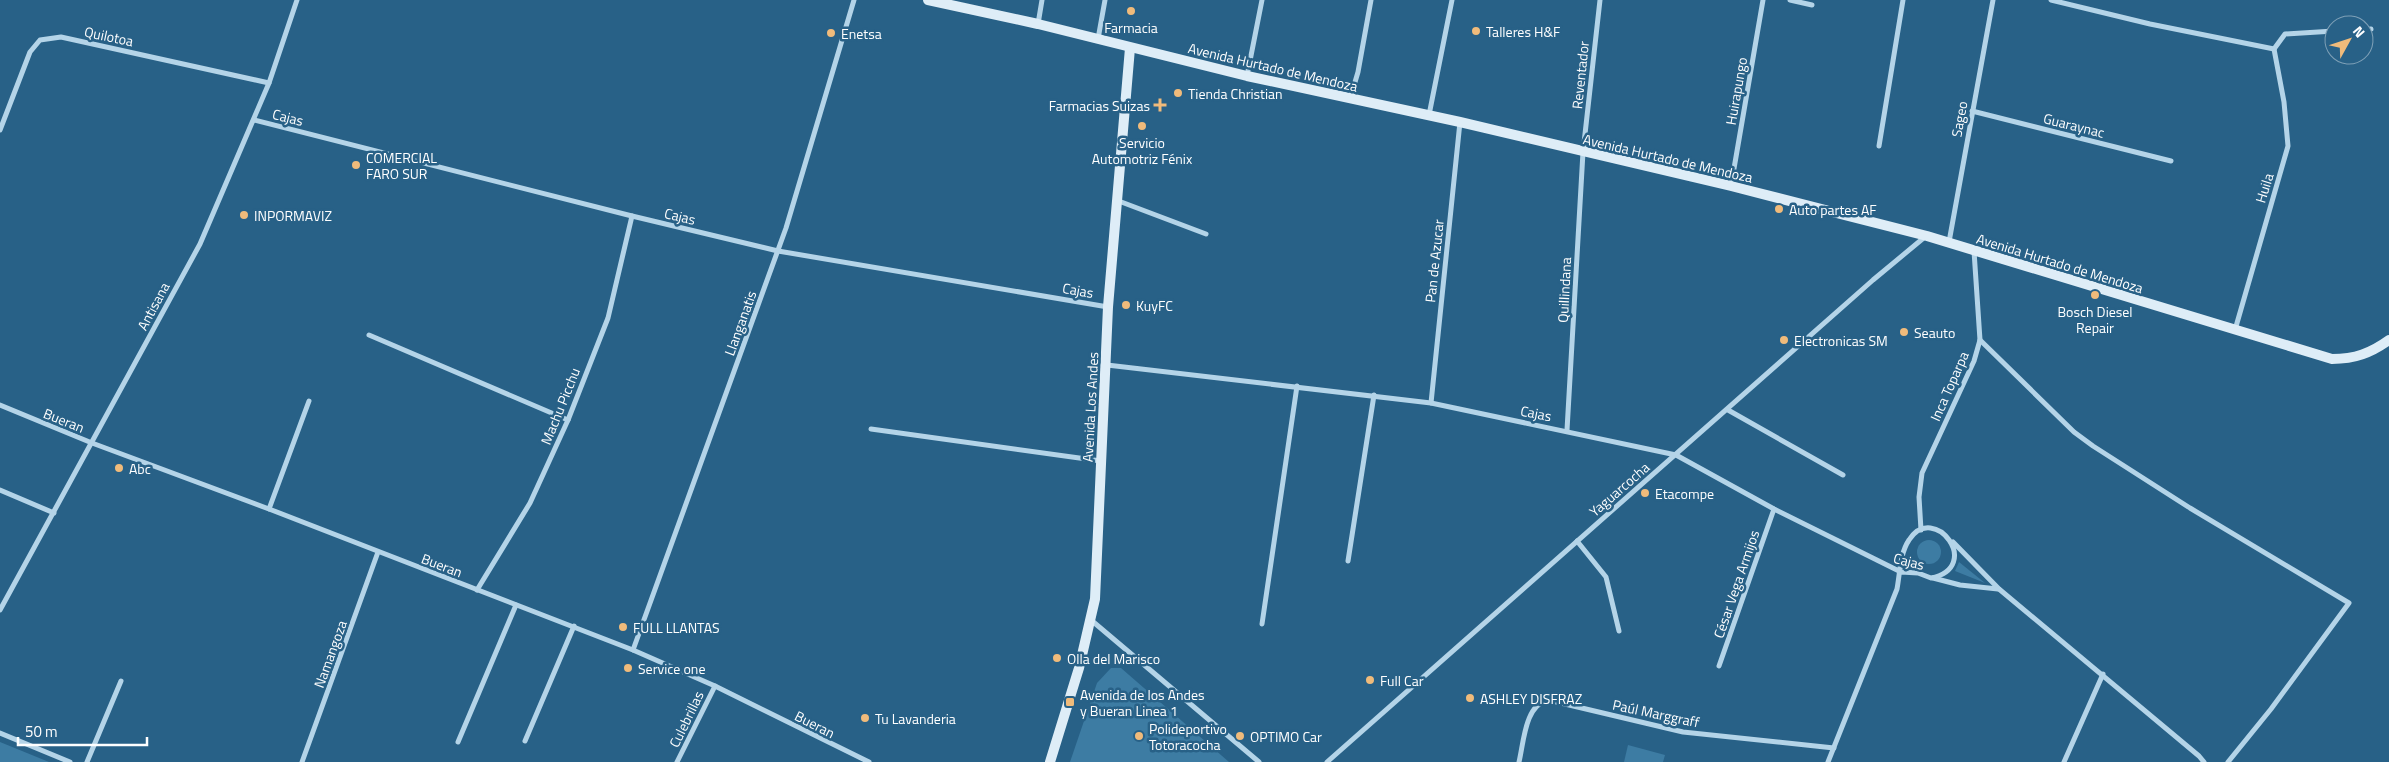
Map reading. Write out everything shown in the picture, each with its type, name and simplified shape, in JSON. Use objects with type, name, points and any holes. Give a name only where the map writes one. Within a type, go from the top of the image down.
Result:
[{"type":"main road","name":"Avenida Hurtado de Mendoza","points":[[928,0],[1038,24],[1247,76],[1460,122],[1731,186],[1927,236],[2332,359],[2352,359],[2368,353],[2389,340]]},
{"type":"main road","name":"Avenida Los Andes","points":[[1050,762],[1072,695],[1095,599],[1108,307],[1130,48]]},
{"type":"street","name":"Antisana","points":[[0,610],[200,244],[269,83],[297,0]]},
{"type":"street","name":"Llanganatis","points":[[633,650],[778,251],[854,0]]},
{"type":"street","points":[[1038,24],[1042,0]]},
{"type":"street","points":[[1098,40],[1105,0]]},
{"type":"street","points":[[1247,76],[1262,0]]},
{"type":"street","points":[[1350,99],[1358,72],[1371,0]]},
{"type":"street","points":[[1429,115],[1452,0]]},
{"type":"street","name":"Reventador","points":[[1583,152],[1600,0]]},
{"type":"street","name":"Huirapungo","points":[[1731,186],[1763,0]]},
{"type":"street","points":[[1790,0],[1812,5]]},
{"type":"street","points":[[1879,146],[1903,0]]},
{"type":"street","name":"Sageo","points":[[1949,243],[1993,0]]},
{"type":"street","points":[[2051,0],[2150,24],[2274,49],[2286,34],[2324,32]]},
{"type":"street","name":"Quilotoa","points":[[0,130],[30,52],[40,40],[61,37],[269,83]]},
{"type":"street","name":"Huila","points":[[2235,331],[2288,146],[2284,102],[2274,49]]},
{"type":"street","name":"Guaraynac","points":[[1972,111],[2171,161]]},
{"type":"street","name":"Cajas","points":[[254,120],[778,251],[1108,307]]},
{"type":"street","name":"Pan de Azucar","points":[[1431,403],[1460,122]]},
{"type":"street","name":"Quillindana","points":[[1567,430],[1583,152]]},
{"type":"street","points":[[1116,200],[1206,234]]},
{"type":"street","name":"Machu Picchu","points":[[477,590],[530,503],[568,420],[608,318],[632,216]]},
{"type":"street","name":"Yaguarcocha","points":[[1327,762],[1873,280],[1927,236]]},
{"type":"street","name":"Inca Toparpa","points":[[1921,530],[1919,497],[1922,473],[1974,361],[1980,340],[1974,251]]},
{"type":"street","points":[[369,335],[568,420]]},
{"type":"street","points":[[1980,340],[2074,432],[2093,446],[2190,508],[2349,602],[2271,709],[2228,762]]},
{"type":"street","name":"Cajas","points":[[1106,365],[1431,403],[1567,430],[1676,455],[1774,509],[1900,572],[1918,573],[1960,585],[1999,589]]},
{"type":"street","points":[[1262,624],[1297,386]]},
{"type":"street","points":[[1348,561],[1374,395]]},
{"type":"street","points":[[269,509],[309,401]]},
{"type":"street","name":"Bueran","points":[[0,405],[92,443],[269,509],[633,650],[715,686],[869,762]]},
{"type":"street","points":[[1728,410],[1843,475]]},
{"type":"street","points":[[871,430],[1102,461]]},
{"type":"street","points":[[0,490],[54,513]]},
{"type":"street","name":"César Vega Armijos","points":[[1719,666],[1774,509]]},
{"type":"street","name":"Cajas","points":[[1900,572],[1908,540],[1921,530]]},
{"type":"street","points":[[1921,530],[1937,530],[1950,539],[1999,589],[2104,674],[2204,762]]},
{"type":"street","name":"Cajas","points":[[1931,578],[1945,573],[1952,564],[1954,555],[1950,539]]},
{"type":"street","points":[[1576,541],[1606,577],[1619,631]]},
{"type":"street","name":"Namangoza","points":[[302,762],[378,552]]},
{"type":"street","points":[[1828,762],[1888,611],[1900,572]]},
{"type":"street","points":[[458,742],[516,605]]},
{"type":"street","points":[[1091,620],[1259,762]]},
{"type":"street","points":[[525,741],[574,626]]},
{"type":"street","points":[[2064,762],[2104,674]]},
{"type":"street","points":[[87,762],[121,681]]},
{"type":"street","name":"Culebrillas","points":[[677,762],[715,686]]},
{"type":"street","name":"Paúl Marggraff","points":[[1519,762],[1531,712],[1539,702],[1548,700],[1683,732],[1834,748]]},
{"type":"street","points":[[0,733],[70,762]]},
{"type":"shaded area","points":[[1929,540],[1934,541],[1940,547],[1940,557],[1934,563],[1929,564],[1924,563],[1918,557],[1917,552],[1918,547],[1924,541]]},
{"type":"shaded area","points":[[1959,562],[1985,583],[1955,571]]},
{"type":"shaded area","name":"Polideportivo Totoracocha","points":[[1111,668],[1121,668],[1229,762],[1070,762],[1097,683]]},
{"type":"shaded area","points":[[0,742],[49,762],[0,762]]},
{"type":"shaded area","points":[[1628,745],[1665,755],[1663,762],[1624,762]]},
{"type":"place","name":"Farmacia","points":[[1131,11]]},
{"type":"place","name":"Talleres H&F","points":[[1476,31]]},
{"type":"place","name":"Enetsa","points":[[831,33]]},
{"type":"place","name":"Tienda Christian","points":[[1178,93]]},
{"type":"place","name":"Farmacias Suizas","points":[[1160,105]]},
{"type":"place","name":"Servicio Automotriz Fénix","points":[[1142,126]]},
{"type":"place","name":"COMERCIAL FARO SUR","points":[[356,165]]},
{"type":"place","name":"Auto partes AF","points":[[1779,209]]},
{"type":"place","name":"INPORMAVIZ","points":[[244,215]]},
{"type":"place","name":"Bosch Diesel Repair","points":[[2095,295]]},
{"type":"place","name":"KuyFC","points":[[1126,305]]},
{"type":"place","name":"Seauto","points":[[1904,332]]},
{"type":"place","name":"Electronicas SM","points":[[1784,340]]},
{"type":"place","name":"Abc","points":[[119,468]]},
{"type":"place","name":"Etacompe","points":[[1645,493]]},
{"type":"place","name":"FULL LLANTAS","points":[[623,627]]},
{"type":"place","name":"Olla del Marisco","points":[[1057,658]]},
{"type":"place","name":"Service one","points":[[628,668]]},
{"type":"place","name":"Full Car","points":[[1370,680]]},
{"type":"place","name":"ASHLEY DISFRAZ","points":[[1470,698]]},
{"type":"place","name":"Avenida de los Andes y Bueran Linea 1","points":[[1070,702]]},
{"type":"place","name":"Tu Lavanderia","points":[[865,718]]},
{"type":"place","name":"Polideportivo Totoracocha","points":[[1139,736]]},
{"type":"place","name":"OPTIMO Car","points":[[1240,736]]}]
